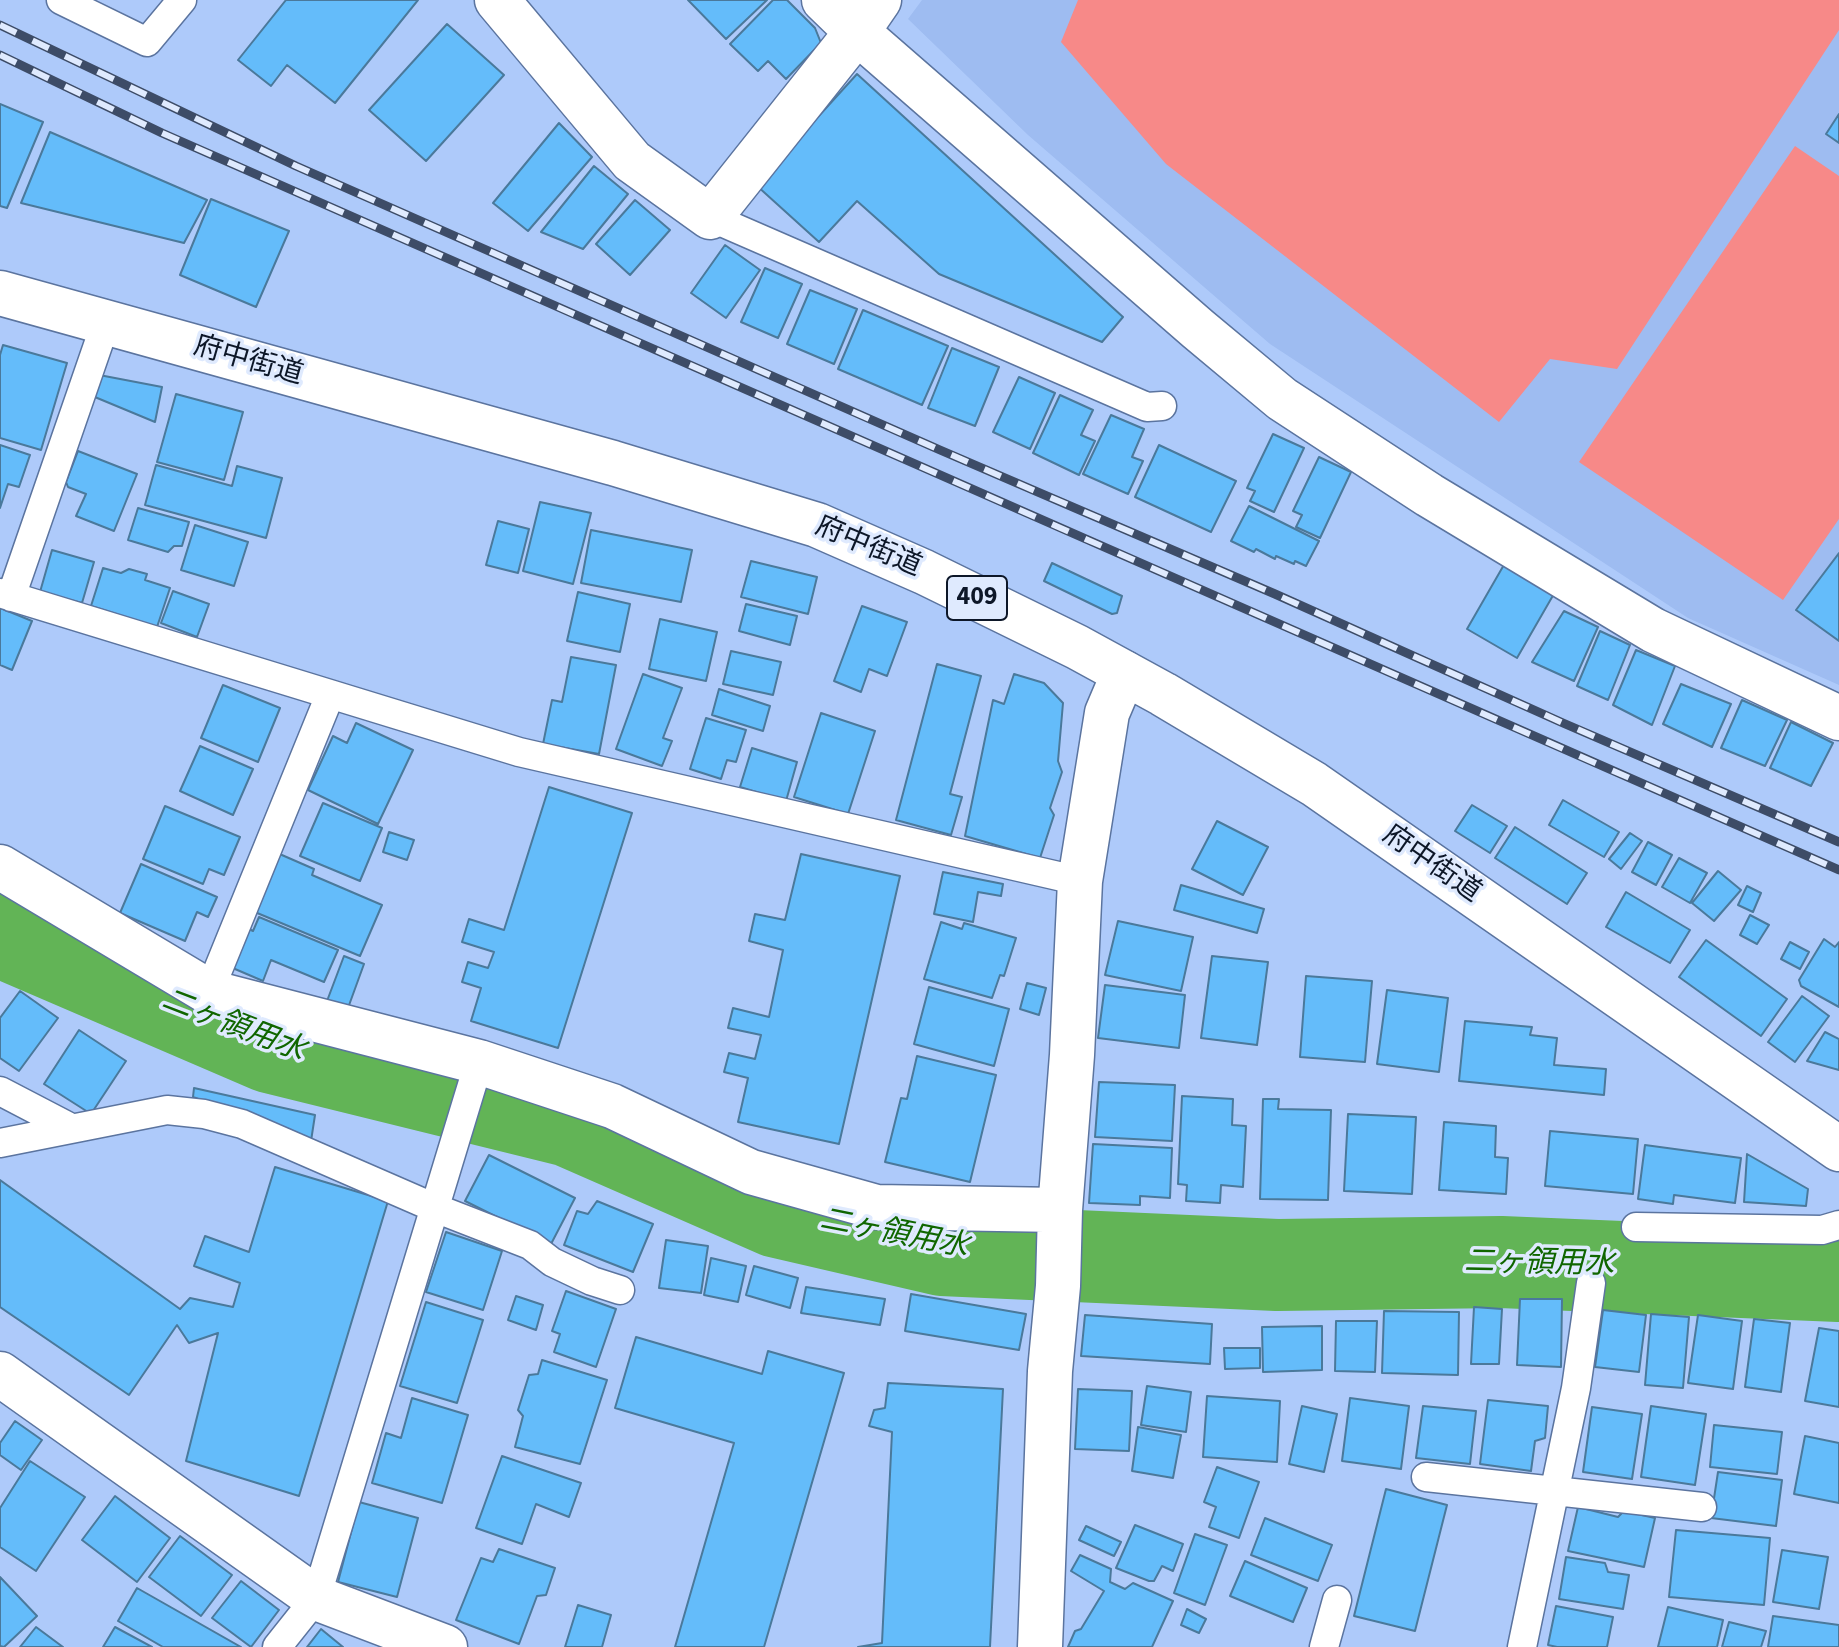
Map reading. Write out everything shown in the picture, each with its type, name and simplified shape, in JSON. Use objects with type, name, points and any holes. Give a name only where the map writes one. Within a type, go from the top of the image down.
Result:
[{"type":"main road","points":[[497,0],[632,161],[710,217],[868,16]]},
{"type":"main road","points":[[824,0],[868,16],[1198,329],[1282,399],[1429,495],[1653,630],[1839,718]]},
{"type":"main road","name":"府中街道","points":[[0,293],[598,459],[817,525],[924,572],[1077,647],[1314,784],[1839,1149]]},
{"type":"main road","points":[[1040,1647],[1050,1371],[1072,1055],[1080,881],[1107,713],[1124,673]]},
{"type":"main road","points":[[0,867],[209,992],[479,1062],[612,1106],[751,1172],[876,1207],[1060,1215]]},
{"type":"main road","points":[[0,1374],[316,1598],[445,1647]]},
{"type":"lane","points":[[61,0],[147,42],[182,0]]},
{"type":"lane","points":[[710,217],[1147,407],[1162,406]]},
{"type":"lane","points":[[106,322],[6,595],[519,752],[1080,881]]},
{"type":"lane","points":[[209,992],[330,695]]},
{"type":"lane","points":[[277,1647],[316,1598],[479,1062]]},
{"type":"lane","points":[[0,1091],[71,1128]]},
{"type":"lane","points":[[0,1143],[167,1110],[204,1114],[242,1124],[435,1208],[530,1245],[552,1262],[620,1290]]},
{"type":"lane","points":[[1636,1227],[1822,1230],[1839,1225]]},
{"type":"lane","points":[[1522,1647],[1576,1388],[1591,1283]]},
{"type":"lane","points":[[1426,1477],[1702,1507]]},
{"type":"lane","points":[[1324,1647],[1337,1600]]},
{"type":"shaded area","points":[[922,0],[1839,0],[1839,685],[1688,618],[1270,344],[1028,135],[908,19]]},
{"type":"shaded area","points":[[1078,0],[1839,0],[1839,30],[1617,369],[1550,359],[1499,422],[1166,164],[1061,42]]},
{"type":"shaded area","points":[[1795,146],[1839,176],[1839,519],[1783,600],[1579,462]]},
{"type":"building","points":[[286,0],[418,0],[335,103],[287,65],[271,86],[238,60]]},
{"type":"building","points":[[688,0],[767,0],[726,39]]},
{"type":"building","points":[[773,0],[787,0],[815,28],[821,43],[786,79],[768,61],[758,71],[730,44]]},
{"type":"building","points":[[447,24],[504,75],[426,161],[369,110]]},
{"type":"building","points":[[857,74],[1123,317],[1102,342],[939,274],[857,201],[819,242],[756,185]]},
{"type":"building","points":[[0,104],[43,122],[7,208],[0,206]]},
{"type":"building","points":[[1839,114],[1839,143],[1826,134]]},
{"type":"building","points":[[559,123],[592,157],[528,231],[493,203]]},
{"type":"building","points":[[50,132],[207,200],[184,243],[21,203]]},
{"type":"building","points":[[594,166],[628,194],[583,249],[541,232]]},
{"type":"building","points":[[211,199],[289,231],[256,307],[180,275]]},
{"type":"building","points":[[635,200],[670,230],[630,275],[596,244]]},
{"type":"building","points":[[725,245],[760,270],[726,318],[691,293]]},
{"type":"building","points":[[765,268],[802,284],[778,338],[741,322]]},
{"type":"building","points":[[810,290],[857,309],[834,364],[787,344]]},
{"type":"building","points":[[863,310],[948,346],[922,405],[838,369]]},
{"type":"building","points":[[3,345],[67,363],[41,450],[0,438],[0,355]]},
{"type":"building","points":[[952,348],[999,367],[975,426],[928,408]]},
{"type":"building","points":[[94,374],[162,387],[155,422],[90,395]]},
{"type":"building","points":[[1019,377],[1055,393],[1030,449],[993,432]]},
{"type":"building","points":[[176,394],[243,412],[224,480],[157,462]]},
{"type":"building","points":[[1060,395],[1093,410],[1081,435],[1095,441],[1079,475],[1033,453]]},
{"type":"building","points":[[1111,415],[1144,429],[1132,457],[1143,461],[1128,494],[1083,474]]},
{"type":"building","points":[[1273,434],[1304,448],[1274,512],[1250,501],[1255,491],[1247,488]]},
{"type":"building","points":[[0,445],[30,455],[19,487],[8,484],[0,508]]},
{"type":"building","points":[[1159,445],[1236,481],[1211,532],[1135,497]]},
{"type":"building","points":[[78,451],[137,474],[114,531],[76,516],[86,494],[68,487],[66,482]]},
{"type":"building","points":[[1319,457],[1351,472],[1320,538],[1296,527],[1302,515],[1293,511]]},
{"type":"building","points":[[156,465],[232,486],[237,466],[282,478],[266,538],[145,505]]},
{"type":"building","points":[[540,502],[591,513],[573,584],[523,571]]},
{"type":"building","points":[[1249,506],[1319,541],[1306,566],[1276,556],[1275,559],[1256,549],[1254,552],[1231,541]]},
{"type":"building","points":[[138,508],[189,522],[182,546],[174,546],[168,552],[128,540]]},
{"type":"building","points":[[498,521],[529,529],[518,573],[486,565]]},
{"type":"building","points":[[195,525],[248,542],[234,586],[181,570]]},
{"type":"building","points":[[591,530],[692,550],[681,602],[581,583]]},
{"type":"building","points":[[52,550],[94,562],[82,603],[40,592]]},
{"type":"building","points":[[1839,553],[1839,641],[1796,610]]},
{"type":"building","points":[[751,561],[817,577],[808,614],[741,597]]},
{"type":"building","points":[[1052,563],[1122,596],[1117,613],[1112,614],[1044,581]]},
{"type":"building","points":[[1505,563],[1555,592],[1517,658],[1467,629]]},
{"type":"building","points":[[103,568],[121,573],[129,569],[147,574],[145,580],[170,588],[157,627],[91,606]]},
{"type":"building","points":[[173,591],[209,604],[197,637],[161,623]]},
{"type":"building","points":[[578,592],[630,604],[620,652],[567,641]]},
{"type":"building","points":[[746,604],[797,616],[790,645],[739,631]]},
{"type":"building","points":[[862,606],[907,622],[887,676],[869,669],[861,692],[834,681]]},
{"type":"building","points":[[0,608],[32,621],[12,670],[0,665]]},
{"type":"building","points":[[1564,611],[1598,627],[1574,681],[1532,662]]},
{"type":"building","points":[[660,619],[717,632],[706,681],[649,669]]},
{"type":"building","points":[[1600,631],[1630,645],[1608,700],[1577,686]]},
{"type":"building","points":[[1636,650],[1675,666],[1652,725],[1613,705]]},
{"type":"building","points":[[731,651],[781,662],[773,695],[723,684]]},
{"type":"building","points":[[571,657],[616,665],[599,754],[543,744],[552,700],[562,702]]},
{"type":"building","points":[[937,664],[981,676],[950,794],[962,797],[951,835],[896,820]]},
{"type":"building","points":[[643,674],[682,688],[663,738],[672,741],[662,766],[616,749]]},
{"type":"building","points":[[1014,674],[1044,683],[1063,703],[1058,761],[1062,772],[1050,808],[1054,815],[1040,858],[965,836],[993,700],[1004,704]]},
{"type":"building","points":[[1681,684],[1731,704],[1712,747],[1663,724]]},
{"type":"building","points":[[223,685],[280,708],[258,762],[201,738]]},
{"type":"building","points":[[719,689],[770,706],[763,731],[712,715]]},
{"type":"building","points":[[1742,700],[1787,720],[1765,766],[1721,748]]},
{"type":"building","points":[[821,713],[875,731],[848,814],[794,797]]},
{"type":"building","points":[[706,718],[746,730],[736,762],[727,760],[721,779],[690,769]]},
{"type":"building","points":[[1791,722],[1833,743],[1811,786],[1770,768]]},
{"type":"building","points":[[356,723],[413,750],[378,824],[308,790],[333,736],[347,743]]},
{"type":"building","points":[[200,746],[253,769],[233,815],[180,791]]},
{"type":"building","points":[[752,748],[797,762],[786,801],[740,787]]},
{"type":"building","points":[[549,787],[632,813],[558,1048],[471,1021],[481,988],[462,982],[468,962],[488,968],[494,952],[462,942],[469,919],[504,930]]},
{"type":"building","points":[[1563,800],[1619,832],[1604,857],[1549,825]]},
{"type":"building","points":[[323,803],[382,828],[360,881],[300,856]]},
{"type":"building","points":[[1472,805],[1507,826],[1490,853],[1455,831]]},
{"type":"building","points":[[165,806],[240,837],[224,875],[209,869],[203,884],[143,859]]},
{"type":"building","points":[[1217,821],[1268,847],[1243,895],[1192,869]]},
{"type":"building","points":[[1515,827],[1587,873],[1567,904],[1495,858]]},
{"type":"building","points":[[389,832],[414,840],[407,860],[383,852]]},
{"type":"building","points":[[1630,833],[1642,841],[1621,869],[1609,859]]},
{"type":"building","points":[[1648,842],[1672,855],[1656,885],[1632,872]]},
{"type":"building","points":[[275,852],[314,869],[312,875],[382,905],[360,956],[250,910]]},
{"type":"building","points":[[801,854],[900,876],[839,1144],[738,1122],[748,1078],[724,1072],[729,1053],[755,1059],[761,1035],[728,1028],[733,1008],[769,1017],[783,950],[749,941],[755,914],[785,920]]},
{"type":"building","points":[[1679,858],[1707,873],[1690,903],[1662,887]]},
{"type":"building","points":[[141,864],[217,897],[208,917],[197,912],[185,941],[120,913]]},
{"type":"building","points":[[1718,871],[1741,890],[1714,921],[1692,903]]},
{"type":"building","points":[[943,872],[1003,884],[1001,896],[978,892],[973,922],[934,914]]},
{"type":"building","points":[[1181,885],[1264,909],[1257,933],[1174,910]]},
{"type":"building","points":[[1747,886],[1761,893],[1753,912],[1738,905]]},
{"type":"building","points":[[1626,892],[1690,930],[1670,963],[1606,927]]},
{"type":"building","points":[[1750,915],[1769,925],[1757,944],[1740,935]]},
{"type":"building","points":[[259,917],[338,950],[324,982],[271,960],[263,981],[228,966],[245,927],[253,931]]},
{"type":"building","points":[[1118,921],[1193,937],[1181,991],[1105,975]]},
{"type":"building","points":[[941,922],[962,929],[964,923],[1016,938],[1004,976],[1000,975],[992,998],[924,979]]},
{"type":"building","points":[[1824,939],[1835,947],[1839,942],[1839,1007],[1801,986],[1799,980]]},
{"type":"building","points":[[1706,940],[1787,999],[1761,1036],[1679,977]]},
{"type":"building","points":[[1790,942],[1809,952],[1800,969],[1781,959]]},
{"type":"building","points":[[344,956],[364,964],[348,1008],[327,1001]]},
{"type":"building","points":[[1212,956],[1268,962],[1257,1045],[1201,1038]]},
{"type":"building","points":[[1306,976],[1372,981],[1365,1062],[1300,1057]]},
{"type":"building","points":[[1027,983],[1046,988],[1039,1015],[1020,1009]]},
{"type":"building","points":[[1105,985],[1185,995],[1179,1048],[1098,1038]]},
{"type":"building","points":[[929,987],[1009,1009],[994,1066],[914,1044]]},
{"type":"building","points":[[1387,990],[1448,998],[1439,1072],[1377,1064]]},
{"type":"building","points":[[20,991],[58,1018],[19,1071],[0,1058],[0,1018]]},
{"type":"building","points":[[1802,996],[1829,1016],[1795,1062],[1768,1042]]},
{"type":"building","points":[[1465,1021],[1532,1027],[1530,1035],[1557,1038],[1554,1065],[1606,1069],[1604,1095],[1459,1081]]},
{"type":"building","points":[[79,1030],[126,1061],[91,1114],[44,1084]]},
{"type":"building","points":[[1825,1032],[1839,1039],[1839,1070],[1807,1061]]},
{"type":"building","points":[[917,1056],[996,1075],[970,1182],[885,1162],[901,1098],[907,1099]]},
{"type":"building","points":[[1099,1082],[1175,1085],[1172,1141],[1095,1137]]},
{"type":"building","points":[[194,1088],[315,1115],[311,1141],[193,1097]]},
{"type":"building","points":[[1182,1096],[1233,1099],[1232,1125],[1246,1126],[1243,1187],[1221,1185],[1220,1203],[1186,1201],[1187,1185],[1178,1184]]},
{"type":"building","points":[[1263,1099],[1279,1099],[1278,1109],[1331,1110],[1328,1200],[1260,1199]]},
{"type":"building","points":[[1348,1114],[1416,1117],[1412,1194],[1344,1191]]},
{"type":"building","points":[[1444,1122],[1496,1126],[1495,1157],[1508,1158],[1506,1194],[1439,1190]]},
{"type":"building","points":[[1550,1131],[1638,1139],[1633,1194],[1545,1186]]},
{"type":"building","points":[[1093,1144],[1172,1148],[1170,1198],[1140,1196],[1140,1205],[1089,1203]]},
{"type":"building","points":[[1645,1145],[1741,1158],[1735,1203],[1674,1195],[1673,1204],[1638,1199]]},
{"type":"building","points":[[1747,1154],[1808,1189],[1806,1206],[1744,1202]]},
{"type":"building","points":[[489,1155],[575,1198],[551,1244],[465,1201]]},
{"type":"building","points":[[275,1167],[388,1201],[299,1496],[186,1461],[218,1333],[189,1343],[177,1325],[129,1395],[0,1307],[0,1180],[180,1309],[190,1298],[233,1307],[240,1283],[194,1266],[205,1236],[249,1252]]},
{"type":"building","points":[[597,1201],[653,1224],[633,1272],[564,1245],[577,1211],[588,1214]]},
{"type":"building","points":[[446,1232],[502,1251],[483,1310],[426,1292]]},
{"type":"building","points":[[666,1240],[708,1246],[701,1293],[659,1288]]},
{"type":"building","points":[[711,1258],[746,1266],[738,1302],[704,1295]]},
{"type":"building","points":[[754,1266],[798,1278],[790,1308],[746,1295]]},
{"type":"building","points":[[806,1287],[885,1299],[880,1325],[801,1313]]},
{"type":"building","points":[[566,1291],[616,1309],[596,1367],[554,1352],[560,1334],[552,1331]]},
{"type":"building","points":[[911,1294],[1026,1314],[1019,1350],[905,1331]]},
{"type":"building","points":[[516,1296],[543,1305],[536,1330],[508,1320]]},
{"type":"building","points":[[1520,1299],[1562,1299],[1561,1367],[1517,1365]]},
{"type":"building","points":[[426,1302],[483,1320],[457,1403],[400,1386]]},
{"type":"building","points":[[1474,1307],[1502,1309],[1499,1364],[1471,1364]]},
{"type":"building","points":[[1603,1310],[1646,1315],[1639,1372],[1595,1367]]},
{"type":"building","points":[[1384,1311],[1459,1312],[1458,1375],[1382,1373]]},
{"type":"building","points":[[1651,1314],[1689,1317],[1683,1388],[1645,1385]]},
{"type":"building","points":[[1085,1315],[1212,1324],[1210,1364],[1081,1356]]},
{"type":"building","points":[[1698,1315],[1742,1321],[1733,1389],[1688,1383]]},
{"type":"building","points":[[1754,1319],[1790,1323],[1781,1392],[1745,1387]]},
{"type":"building","points":[[1336,1321],[1377,1321],[1375,1372],[1335,1371]]},
{"type":"building","points":[[1322,1326],[1322,1370],[1263,1372],[1262,1327]]},
{"type":"building","points":[[1819,1328],[1839,1331],[1839,1407],[1805,1401]]},
{"type":"building","points":[[636,1337],[762,1374],[768,1351],[844,1373],[764,1647],[675,1647],[734,1443],[615,1408]]},
{"type":"building","points":[[1224,1348],[1260,1348],[1260,1368],[1225,1369]]},
{"type":"building","points":[[542,1360],[607,1380],[580,1464],[515,1447],[523,1416],[518,1410],[529,1375],[538,1374]]},
{"type":"building","points":[[888,1383],[1003,1389],[990,1647],[858,1647],[882,1643],[892,1432],[869,1426],[874,1410],[885,1408]]},
{"type":"building","points":[[1147,1386],[1191,1392],[1186,1432],[1141,1425]]},
{"type":"building","points":[[1078,1389],[1132,1391],[1129,1451],[1075,1449]]},
{"type":"building","points":[[1207,1396],[1280,1401],[1277,1462],[1203,1457]]},
{"type":"building","points":[[412,1398],[468,1415],[442,1503],[372,1483],[386,1433],[401,1438]]},
{"type":"building","points":[[1350,1398],[1409,1406],[1401,1469],[1342,1461]]},
{"type":"building","points":[[1488,1400],[1548,1406],[1545,1438],[1535,1441],[1531,1471],[1480,1464]]},
{"type":"building","points":[[1302,1406],[1337,1414],[1324,1472],[1289,1464]]},
{"type":"building","points":[[1423,1406],[1476,1411],[1470,1464],[1416,1458]]},
{"type":"building","points":[[1651,1406],[1706,1414],[1695,1485],[1641,1477]]},
{"type":"building","points":[[1592,1407],[1642,1414],[1632,1479],[1583,1472]]},
{"type":"building","points":[[15,1421],[42,1440],[21,1470],[0,1455],[0,1443]]},
{"type":"building","points":[[1714,1425],[1782,1432],[1777,1474],[1710,1467]]},
{"type":"building","points":[[1138,1427],[1181,1435],[1173,1478],[1132,1471]]},
{"type":"building","points":[[1805,1436],[1839,1443],[1839,1503],[1794,1494]]},
{"type":"building","points":[[502,1456],[581,1483],[569,1517],[536,1504],[522,1544],[476,1528]]},
{"type":"building","points":[[30,1461],[85,1497],[36,1571],[0,1547],[0,1508]]},
{"type":"building","points":[[1217,1467],[1259,1482],[1239,1538],[1209,1527],[1216,1507],[1204,1502]]},
{"type":"building","points":[[1718,1472],[1782,1480],[1776,1526],[1711,1518]]},
{"type":"building","points":[[1386,1489],[1447,1505],[1415,1631],[1354,1616]]},
{"type":"building","points":[[115,1496],[170,1538],[137,1582],[82,1540]]},
{"type":"building","points":[[359,1502],[418,1518],[397,1597],[338,1582]]},
{"type":"building","points":[[1578,1507],[1618,1517],[1624,1511],[1655,1518],[1644,1567],[1568,1551]]},
{"type":"building","points":[[1265,1518],[1332,1545],[1318,1581],[1251,1555]]},
{"type":"building","points":[[1135,1525],[1183,1544],[1173,1571],[1162,1566],[1154,1581],[1149,1581],[1116,1568]]},
{"type":"building","points":[[1086,1526],[1121,1542],[1114,1556],[1079,1540]]},
{"type":"building","points":[[1676,1530],[1770,1538],[1764,1605],[1669,1597]]},
{"type":"building","points":[[1195,1534],[1227,1545],[1205,1605],[1174,1593]]},
{"type":"building","points":[[180,1536],[232,1575],[201,1616],[149,1577]]},
{"type":"building","points":[[499,1549],[555,1568],[546,1595],[537,1596],[519,1644],[456,1620],[481,1558],[493,1562]]},
{"type":"building","points":[[1782,1550],[1828,1557],[1819,1609],[1773,1602]]},
{"type":"building","points":[[1080,1555],[1111,1569],[1110,1582],[1125,1589],[1133,1583],[1173,1601],[1152,1647],[1068,1647],[1075,1631],[1081,1629],[1104,1591],[1071,1571]]},
{"type":"building","points":[[1566,1557],[1605,1563],[1608,1572],[1629,1575],[1623,1609],[1559,1599]]},
{"type":"building","points":[[1245,1561],[1307,1588],[1293,1622],[1230,1596]]},
{"type":"building","points":[[0,1577],[37,1616],[4,1647],[0,1646]]},
{"type":"building","points":[[241,1581],[279,1610],[251,1647],[212,1618]]},
{"type":"building","points":[[137,1588],[241,1647],[163,1647],[118,1621]]},
{"type":"building","points":[[578,1605],[611,1615],[602,1647],[565,1647]]},
{"type":"building","points":[[1556,1606],[1613,1617],[1607,1647],[1548,1645]]},
{"type":"building","points":[[1668,1607],[1723,1620],[1717,1647],[1658,1647]]},
{"type":"building","points":[[1187,1609],[1206,1619],[1199,1633],[1181,1625]]},
{"type":"building","points":[[1773,1616],[1839,1625],[1839,1647],[1768,1647]]},
{"type":"building","points":[[1729,1622],[1766,1631],[1761,1647],[1722,1647]]},
{"type":"building","points":[[36,1627],[63,1647],[20,1647]]},
{"type":"building","points":[[115,1627],[152,1647],[103,1647]]},
{"type":"building","points":[[321,1629],[343,1647],[307,1647]]},
{"type":"waterway","name":"二ヶ領用水","points":[[0,931],[270,1047],[570,1121],[778,1212],[942,1250],[1277,1265],[1501,1262],[1839,1276]]},
{"type":"railway","points":[[0,25],[296,166],[1839,842]]},
{"type":"railway","points":[[0,55],[162,133],[1839,870]]}]
